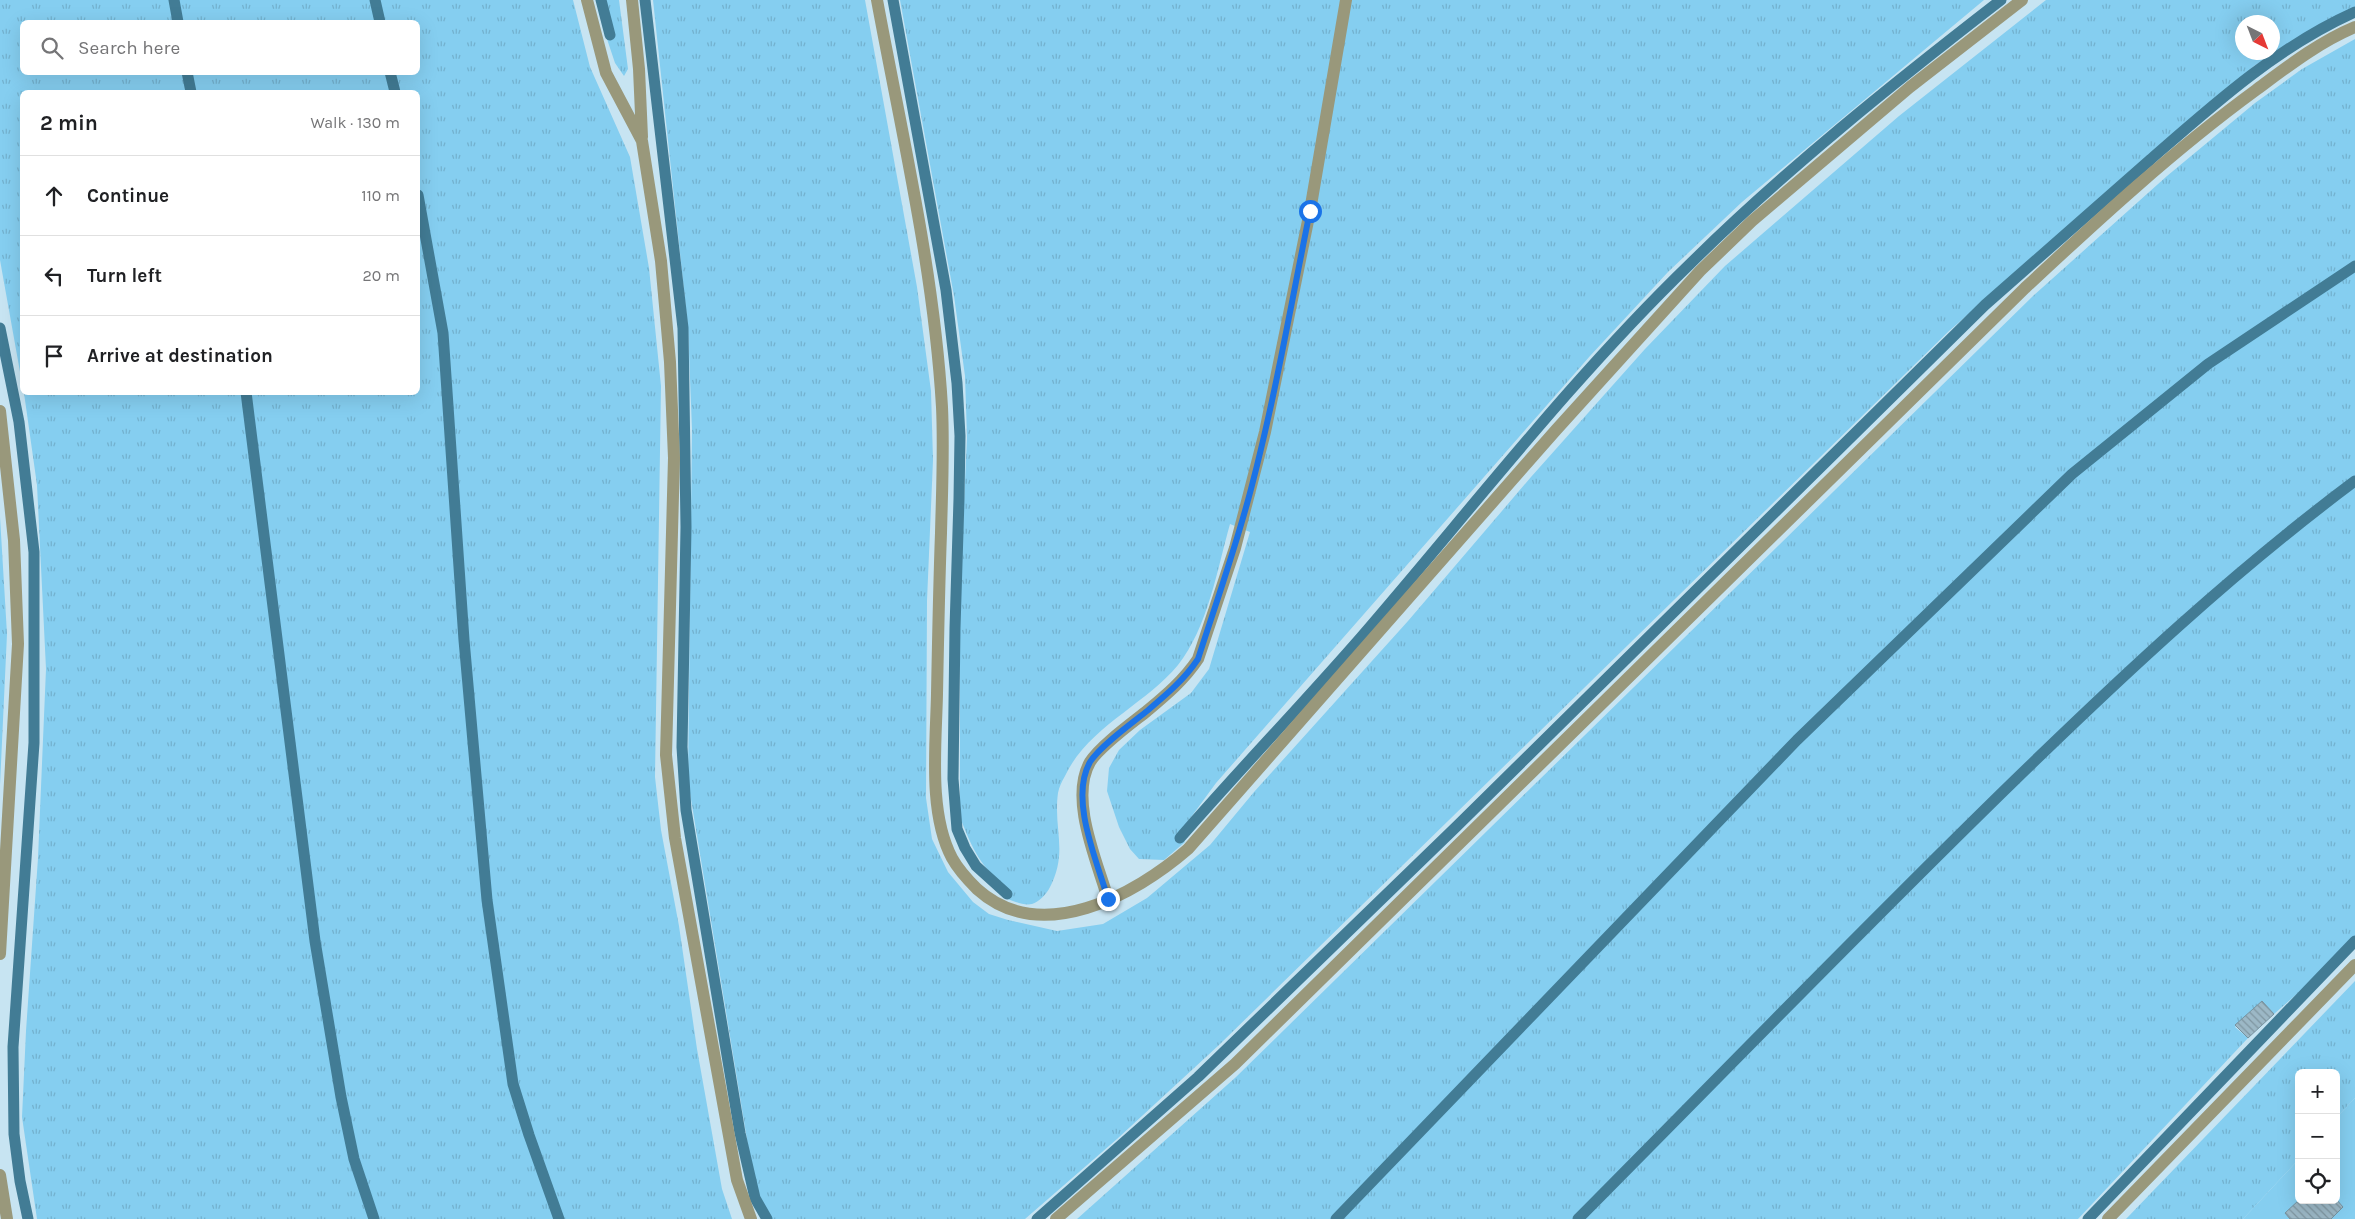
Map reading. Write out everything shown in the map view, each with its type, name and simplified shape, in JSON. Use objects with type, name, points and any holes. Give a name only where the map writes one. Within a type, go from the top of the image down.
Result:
[{"type":"lane","points":[[587,0],[606,73],[642,141]]},
{"type":"lane","points":[[632,0],[639,69],[642,141],[661,262],[670,362],[674,458],[666,755],[675,838],[737,1180],[751,1219]]},
{"type":"lane","points":[[877,0],[930,282],[937,346],[943,471],[936,764],[937,798],[942,832],[952,859],[969,881],[986,897],[1006,907],[1052,915],[1082,910],[1108,899],[1151,878],[1188,849],[1556,430],[1700,271],[1752,221],[1902,93],[2022,0]]},
{"type":"lane","points":[[1108,899],[1087,826],[1083,805],[1083,784],[1091,762],[1110,742],[1188,675],[1201,650],[1235,548],[1265,432],[1310,211],[1346,0]]},
{"type":"lane","points":[[1056,1219],[1236,1064],[2025,288],[2090,228],[2228,111],[2300,58],[2355,27]]},
{"type":"lane","points":[[0,411],[14,540],[18,644],[0,954]]},
{"type":"lane","points":[[2108,1219],[2355,965]]},
{"type":"lane","points":[[0,1175],[7,1219]]},
{"type":"green space","points":[[0,0],[573,0],[590,67],[630,157],[649,268],[661,386],[655,777],[661,830],[679,926],[697,1049],[722,1189],[732,1219],[37,1219],[22,1117],[38,858],[46,669],[37,485],[24,395],[420,395],[420,90],[20,90],[20,372],[0,260]]},
{"type":"green space","points":[[603,0],[619,0],[628,69],[624,76],[615,63],[607,39],[612,35]]},
{"type":"green space","points":[[653,0],[865,0],[917,287],[931,391],[933,460],[927,601],[926,798],[932,839],[948,872],[973,902],[989,914],[1057,931],[1103,924],[1147,898],[1210,845],[1254,792],[1408,621],[1531,477],[1645,349],[1725,266],[1899,116],[2046,0],[2355,0],[2355,10],[2320,24],[2280,49],[2280,15],[2235,15],[2235,60],[2263,60],[2254,66],[1949,331],[1219,1045],[1117,1139],[1025,1219],[771,1219],[762,1204],[753,1176],[688,781],[692,429],[688,328]]},
{"type":"green space","points":[[900,0],[1984,0],[1742,202],[1668,272],[1590,356],[1216,783],[1178,835],[1185,842],[1164,860],[1139,859],[1130,849],[1119,827],[1107,791],[1109,768],[1119,750],[1140,730],[1191,693],[1209,669],[1250,532],[1230,524],[1204,616],[1188,650],[1165,679],[1102,730],[1075,759],[1058,793],[1059,852],[1055,876],[1049,889],[1037,902],[1022,904],[1007,899],[1008,890],[978,857],[960,817],[960,590],[967,438],[965,376],[954,296]]},
{"type":"green space","points":[[2355,39],[2355,938],[2315,978],[2274,1014],[2262,1001],[2235,1027],[2248,1038],[2078,1219],[1077,1219],[1236,1077],[2033,296],[2167,176],[2255,103],[2302,69]]},
{"type":"green space","points":[[0,517],[7,634],[0,785]]},
{"type":"green space","points":[[2355,981],[2355,1098],[2340,1114],[2340,1069],[2295,1069],[2295,1163],[2243,1219],[2126,1219]]},
{"type":"green space","points":[[2355,1098],[2355,1219],[2243,1219],[2295,1163],[2295,1204],[2340,1204],[2340,1114]]},
{"type":"building","points":[[2262,1001],[2274,1014],[2248,1038],[2235,1025]]},
{"type":"building","points":[[2295,1204],[2340,1204],[2343,1207],[2331,1219],[2290,1219],[2285,1213]]},
{"type":"waterway","points":[[174,0],[178,20]]},
{"type":"waterway","points":[[375,0],[380,20]]},
{"type":"waterway","points":[[601,0],[610,35]]},
{"type":"waterway","points":[[645,0],[683,328],[686,527],[682,747],[686,810],[740,1133],[755,1198],[767,1219]]},
{"type":"waterway","points":[[893,0],[946,290],[957,383],[960,436],[953,779],[957,829],[965,848],[976,866],[1007,894]]},
{"type":"waterway","points":[[1180,838],[1362,636],[1562,399],[1646,308],[1726,229],[1802,161],[1881,95],[2001,0]]},
{"type":"waterway","points":[[1037,1219],[1198,1077],[1457,826],[1985,305],[2174,139],[2247,78],[2299,42],[2355,12]]},
{"type":"waterway","points":[[188,75],[191,90]]},
{"type":"waterway","points":[[391,75],[394,90]]},
{"type":"waterway","points":[[420,206],[443,333],[464,640],[487,900],[513,1084],[559,1219]]},
{"type":"waterway","points":[[1336,1219],[1797,740],[2072,474],[2208,364],[2355,266]]},
{"type":"waterway","points":[[0,328],[19,422],[34,552],[34,743],[13,1047],[14,1134],[20,1181],[28,1219]]},
{"type":"waterway","points":[[246,395],[315,941],[341,1097],[354,1159],[374,1219]]},
{"type":"waterway","points":[[1578,1219],[1905,889],[2015,780],[2138,663],[2223,587],[2310,515],[2355,481]]},
{"type":"waterway","points":[[2088,1219],[2355,941]]},
{"type":"route","points":[[1108,899],[1087,826],[1083,805],[1083,784],[1091,762],[1110,742],[1188,675],[1198,659],[1235,548],[1251,490],[1265,432],[1310,211]]}]
